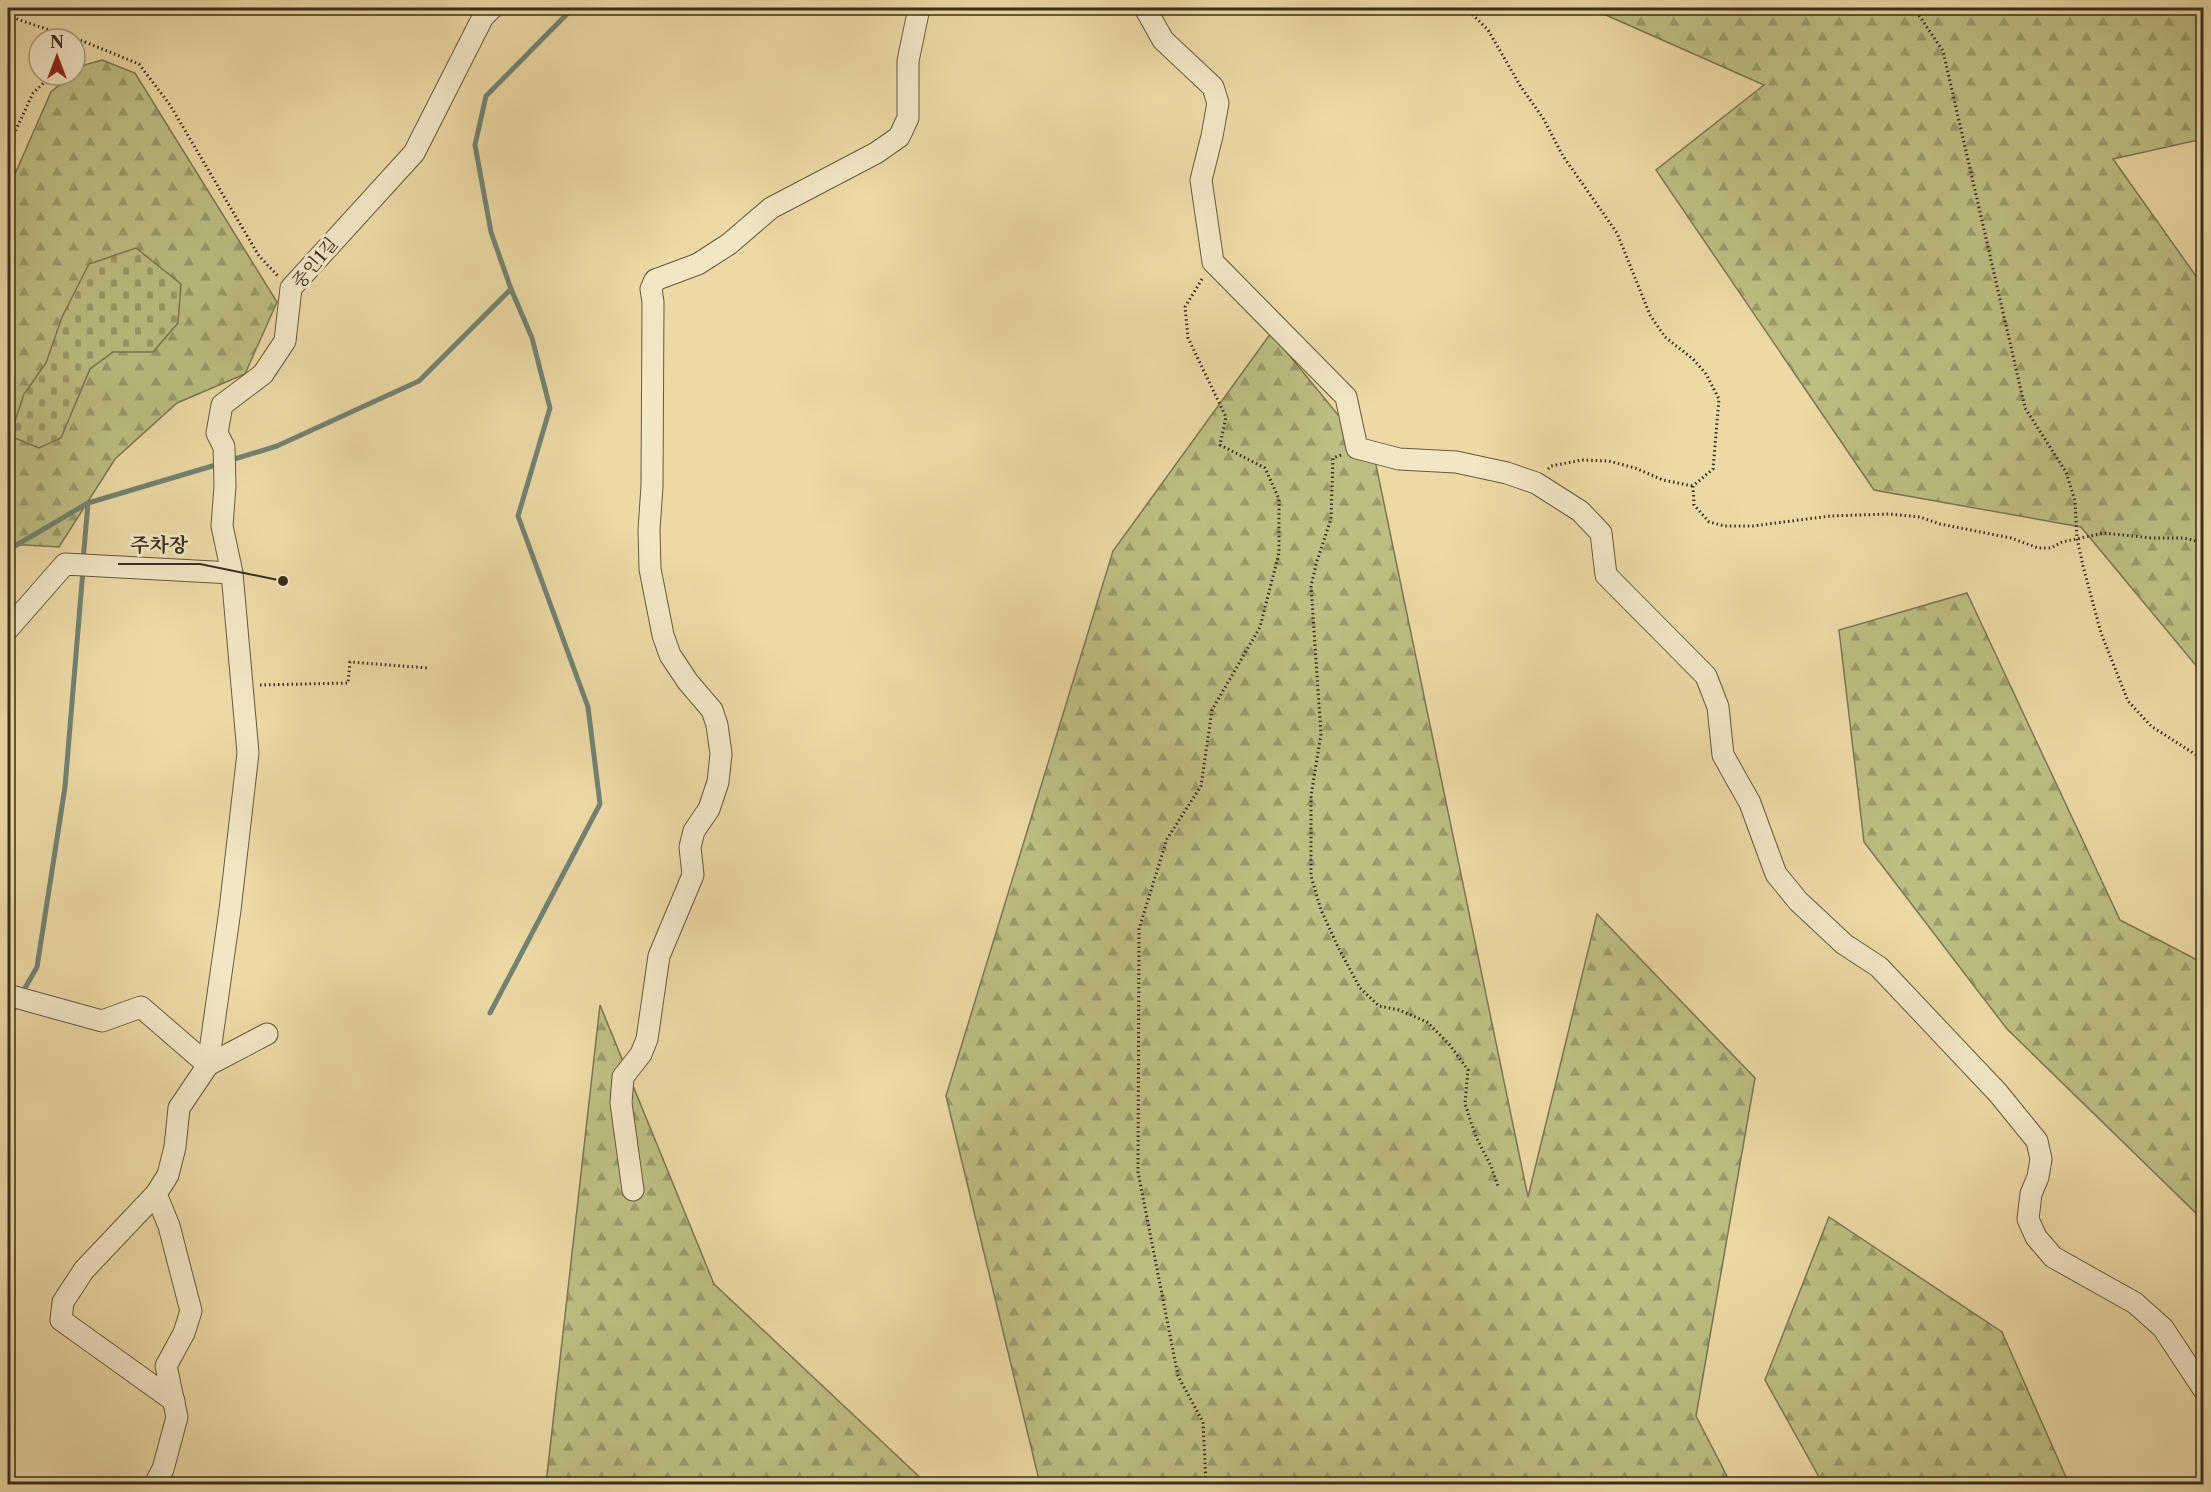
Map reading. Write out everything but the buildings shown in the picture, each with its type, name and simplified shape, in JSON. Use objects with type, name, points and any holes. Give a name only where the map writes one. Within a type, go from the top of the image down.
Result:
[{"type":"street","name":"중인1길","points":[[208,1065],[230,910],[248,753],[232,573],[222,526],[225,486],[224,447],[218,433],[222,405],[263,374],[285,340],[291,288],[414,153],[483,17],[492,8]]},
{"type":"street","points":[[633,1190],[621,1103],[623,1077],[641,1054],[647,1039],[659,956],[693,875],[690,847],[694,831],[709,809],[715,791],[721,754],[717,725],[712,710],[670,656],[663,635],[650,569],[653,302],[651,289],[655,279],[698,264],[713,255],[771,208],[876,153],[899,137],[908,118],[908,61],[919,8]]},
{"type":"street","points":[[1145,8],[1163,40],[1213,87],[1218,103],[1201,180],[1213,262],[1346,397],[1357,448],[1399,459],[1456,462],[1507,473],[1536,483],[1580,511],[1601,533],[1606,574],[1706,676],[1718,706],[1723,754],[1750,802],[1776,874],[1798,901],[1844,944],[1880,967],[1998,1093],[2037,1141],[2041,1159],[2038,1177],[2031,1194],[2028,1219],[2036,1237],[2053,1257],[2135,1303],[2163,1328],[2204,1390]]},
{"type":"street","points":[[8,629],[65,564],[232,573]]},
{"type":"street","points":[[8,995],[102,1021],[141,1007],[208,1065]]},
{"type":"street","points":[[174,1401],[61,1320],[63,1302],[84,1270],[156,1194],[168,1175],[175,1147],[178,1108],[208,1065],[267,1034]]},
{"type":"street","points":[[155,1485],[163,1469],[177,1416],[166,1366],[184,1334],[191,1311],[169,1226],[156,1194]]},
{"type":"path","points":[[1466,8],[1488,30],[1521,87],[1543,118],[1563,156],[1617,233],[1650,315],[1665,337],[1693,359],[1706,374],[1719,399],[1713,470],[1693,486],[1663,480],[1635,468],[1609,461],[1582,459],[1551,466],[1536,483]]},
{"type":"path","points":[[1914,8],[1943,51],[2025,408],[2066,472],[2075,501],[2077,538],[2101,633],[2128,701],[2151,726],[2204,760]]},
{"type":"path","points":[[8,16],[41,27]]},
{"type":"path","points":[[87,43],[139,64],[170,105],[259,256],[291,288]]},
{"type":"path","points":[[8,147],[33,93],[39,87]]},
{"type":"path","points":[[1206,1485],[1203,1422],[1178,1376],[1138,1172],[1139,929],[1167,839],[1201,786],[1212,710],[1260,627],[1279,554],[1279,499],[1265,468],[1220,445],[1226,417],[1188,338],[1185,307],[1213,262]]},
{"type":"path","points":[[1357,448],[1333,458],[1331,519],[1311,586],[1321,734],[1311,796],[1311,876],[1326,919],[1360,988],[1379,1006],[1400,1010],[1427,1022],[1449,1044],[1468,1070],[1465,1104],[1476,1137],[1491,1166],[1498,1186]]},
{"type":"path","points":[[1693,486],[1694,505],[1709,522],[1725,526],[1753,526],[1830,516],[1889,514],[1920,517],[1940,524],[2011,538],[2038,548],[2051,548],[2062,542],[2104,533],[2151,538],[2184,538],[2204,543]]},
{"type":"path","points":[[243,686],[348,683],[350,662],[428,668]]},
{"type":"green space","points":[[1590,8],[2203,8],[2203,139],[2113,159],[2203,286],[2203,674],[2081,527],[1874,490],[1656,170],[1764,85]]},
{"type":"green space","points":[[102,60],[135,73],[277,302],[245,374],[177,403],[115,459],[59,547],[8,544],[8,190],[51,92],[57,87],[87,87],[87,64]]},
{"type":"green space","points":[[136,248],[181,284],[178,323],[153,352],[113,352],[90,369],[61,438],[39,448],[10,436],[24,394],[46,363],[62,317],[89,264]]},
{"type":"green space","points":[[1271,333],[1375,460],[1528,1197],[1597,914],[1755,1078],[1696,1416],[1731,1484],[1040,1484],[946,1096],[1113,551]]},
{"type":"green space","points":[[1967,593],[2120,920],[2203,963],[2203,1220],[2007,1029],[1864,842],[1839,630]]},
{"type":"green space","points":[[600,1005],[714,1284],[927,1484],[546,1484]]},
{"type":"green space","points":[[1829,1217],[2002,1332],[2069,1484],[1823,1484],[1765,1380]]},
{"type":"waterway","points":[[228,461],[277,446],[419,381],[511,289],[491,232],[475,145],[486,96],[573,8]]},
{"type":"waterway","points":[[490,1013],[600,804],[588,707],[518,516],[550,408],[532,338],[511,289]]},
{"type":"waterway","points":[[83,561],[88,503],[219,464]]},
{"type":"waterway","points":[[8,550],[88,503]]},
{"type":"waterway","points":[[21,995],[37,967],[65,787],[83,570]]},
{"type":"waterway","points":[[8,1020],[17,1003]]},
{"type":"place","name":"주차장","points":[[283,581]]}]
